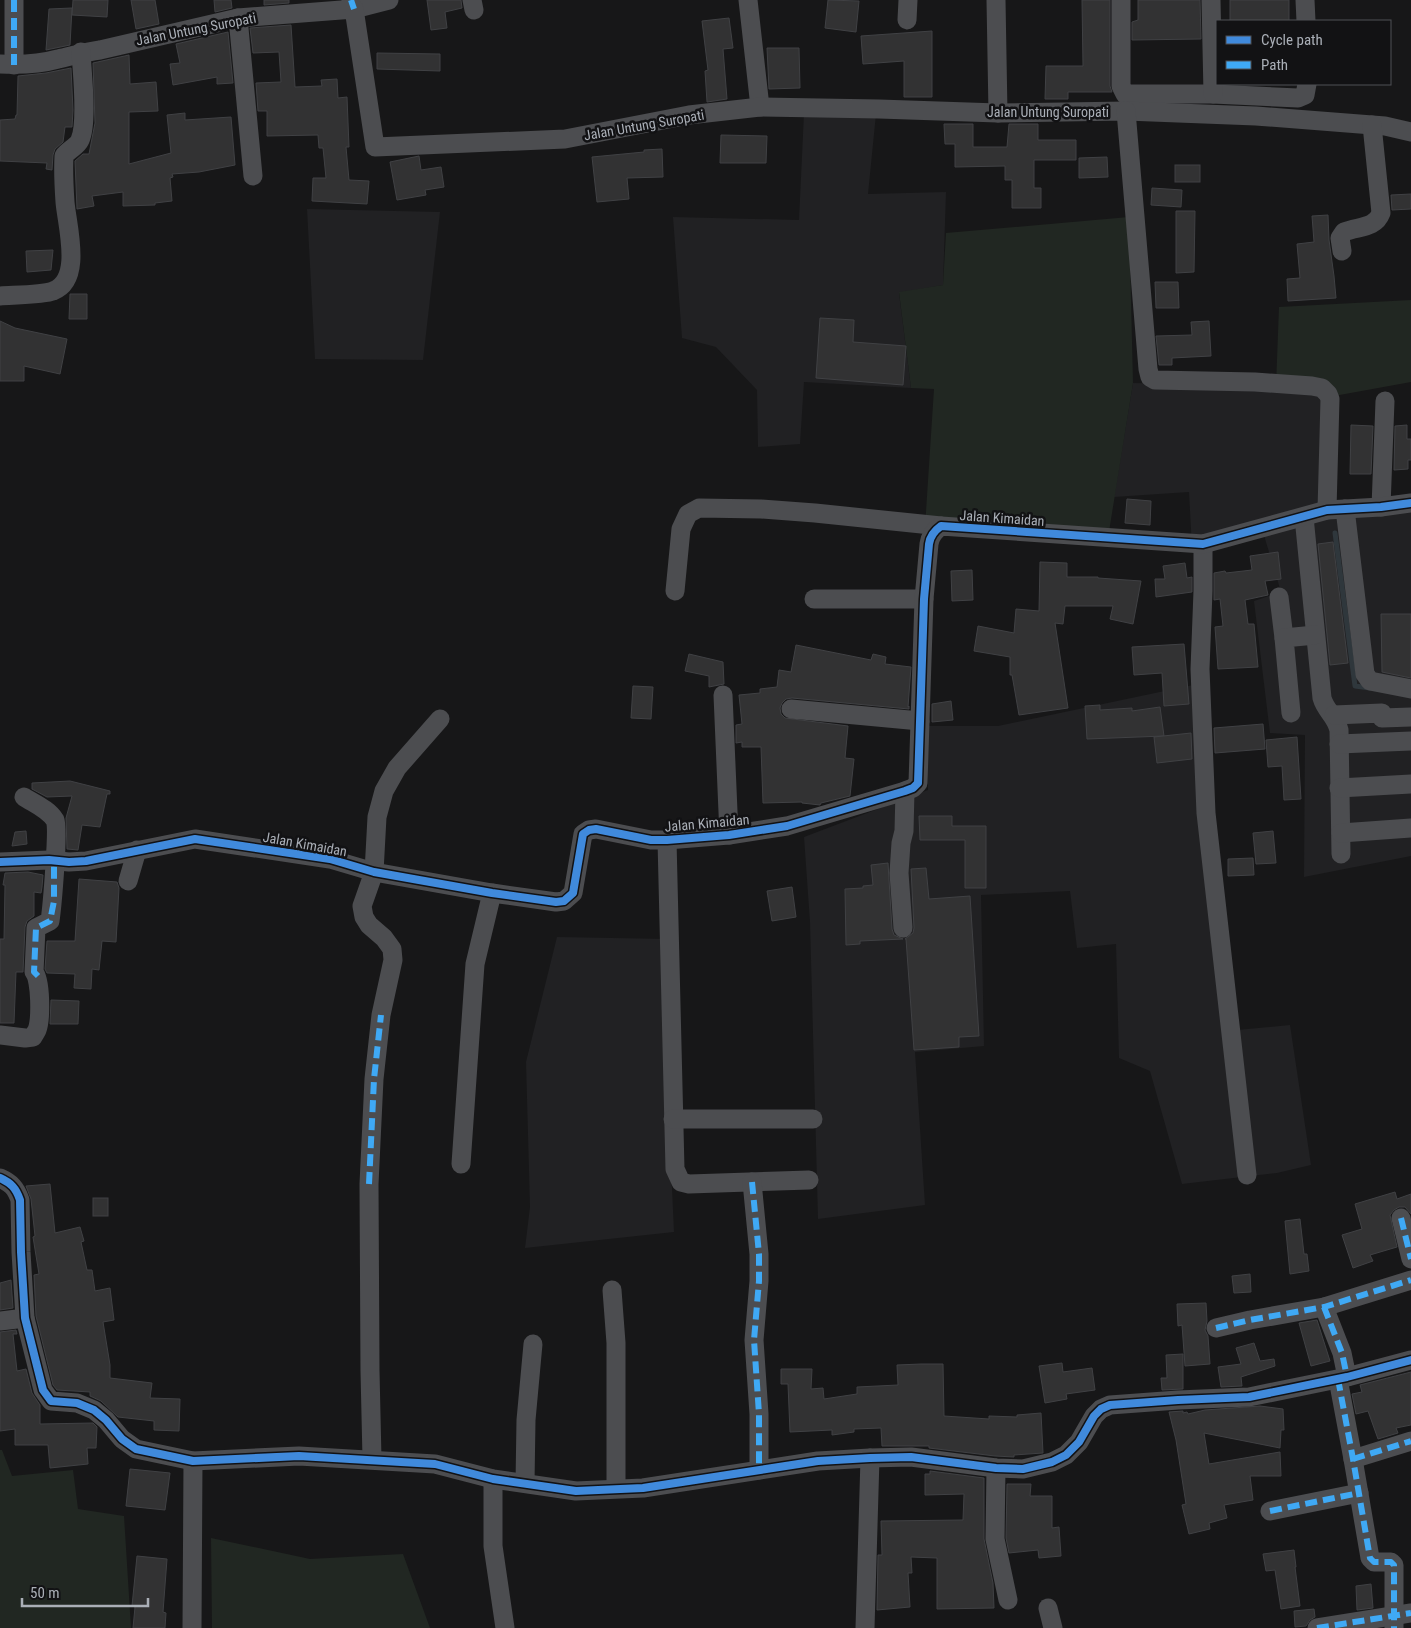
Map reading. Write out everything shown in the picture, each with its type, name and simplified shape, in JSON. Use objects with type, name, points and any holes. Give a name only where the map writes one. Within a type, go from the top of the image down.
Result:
[{"type":"street","points":[[7,65],[14,0]]},
{"type":"street","points":[[352,4],[389,0]]},
{"type":"street","points":[[748,0],[760,107]]},
{"type":"street","points":[[907,20],[908,0]]},
{"type":"street","points":[[996,0],[998,113]]},
{"type":"street","points":[[1121,0],[1121,86],[1125,94],[1213,94],[1298,98],[1305,95],[1307,85]]},
{"type":"street","points":[[1211,0],[1213,94]]},
{"type":"street","points":[[1305,0],[1306,20]]},
{"type":"street","name":"Jalan Untung Suropati","points":[[7,65],[57,60],[81,52],[100,50],[238,18],[352,4],[375,147],[565,139],[689,115],[760,107],[998,113],[1126,111],[1256,116],[1385,126],[1411,132]]},
{"type":"street","points":[[238,18],[253,176]]},
{"type":"street","points":[[0,296],[52,292],[67,280],[70,267],[70,247],[65,203],[64,156],[82,137],[84,114],[81,52]]},
{"type":"street","points":[[1126,111],[1150,377],[1155,380],[1255,382],[1312,386],[1322,388],[1328,394],[1330,399],[1336,509],[1365,674],[1370,681],[1411,689]]},
{"type":"street","points":[[1342,251],[1340,238],[1344,232],[1369,226],[1378,220],[1381,213],[1372,125]]},
{"type":"street","points":[[1382,507],[1385,401]]},
{"type":"street","name":"Jalan Kimaidan","points":[[0,862],[86,861],[195,839],[330,859],[374,872],[492,893],[556,902],[564,901],[573,893],[580,844],[583,834],[589,830],[596,829],[651,840],[729,835],[787,826],[905,791],[918,783],[924,599],[930,539],[941,526],[1203,544],[1336,509],[1382,507],[1411,503]]},
{"type":"street","points":[[675,591],[681,529],[688,514],[699,508],[761,509],[941,526]]},
{"type":"street","points":[[1304,517],[1322,698],[1324,706],[1334,715],[1338,730],[1341,854]]},
{"type":"street","points":[[1203,544],[1200,669],[1206,813],[1247,1175]]},
{"type":"street","points":[[1279,597],[1291,713]]},
{"type":"street","points":[[814,599],[924,599]]},
{"type":"street","points":[[1284,638],[1315,635]]},
{"type":"street","points":[[723,695],[729,835]]},
{"type":"street","points":[[791,709],[920,721]]},
{"type":"street","points":[[1334,715],[1382,713],[1382,718],[1411,717]]},
{"type":"street","points":[[372,1459],[370,1165],[374,1079],[381,1015],[393,960],[392,949],[364,917],[362,906],[374,872],[377,817],[384,791],[397,768],[440,719]]},
{"type":"street","points":[[1338,744],[1411,741]]},
{"type":"street","points":[[1339,788],[1411,784]]},
{"type":"street","points":[[903,928],[899,873],[901,843],[904,831],[905,791]]},
{"type":"street","points":[[0,1036],[33,1037],[38,1030],[38,976],[34,972],[36,928],[50,920],[54,901],[54,861],[57,826],[47,811],[24,797]]},
{"type":"street","points":[[1341,833],[1411,828]]},
{"type":"street","points":[[667,840],[673,1119],[675,1169],[680,1182],[689,1184],[809,1180]]},
{"type":"street","points":[[128,881],[137,850]]},
{"type":"street","points":[[461,1164],[475,964],[492,893]]},
{"type":"street","points":[[673,1119],[812,1119]]},
{"type":"street","points":[[0,1178],[12,1184],[20,1200],[25,1318],[43,1390],[51,1400],[77,1403],[94,1410],[106,1420],[122,1439],[136,1449],[193,1460],[299,1456],[435,1464],[493,1479],[576,1491],[643,1488],[818,1461],[870,1458],[911,1457],[996,1468],[1023,1469],[1052,1462],[1066,1455],[1079,1442],[1094,1416],[1101,1409],[1110,1405],[1249,1397],[1342,1378],[1411,1360]]},
{"type":"street","points":[[752,1182],[759,1254],[759,1281],[754,1340],[759,1414],[759,1470]]},
{"type":"street","points":[[1401,1218],[1411,1260]]},
{"type":"street","points":[[1216,1328],[1324,1307],[1411,1280]]},
{"type":"street","points":[[612,1290],[616,1343],[616,1488]]},
{"type":"street","points":[[1317,1628],[1400,1619],[1394,1565],[1391,1562],[1374,1562],[1370,1558],[1342,1378],[1342,1354],[1324,1307]]},
{"type":"street","points":[[0,1321],[25,1318]]},
{"type":"street","points":[[525,1483],[526,1420],[533,1344]]},
{"type":"street","points":[[1354,1459],[1411,1441]]},
{"type":"street","points":[[865,1628],[870,1458]]},
{"type":"street","points":[[192,1628],[193,1460]]},
{"type":"street","points":[[996,1468],[995,1539],[1008,1600]]},
{"type":"street","points":[[493,1479],[493,1546],[505,1628]]},
{"type":"street","points":[[1270,1511],[1359,1493]]},
{"type":"street","points":[[1048,1608],[1053,1628]]},
{"type":"shaded area","points":[[804,113],[876,114],[868,194],[946,192],[943,285],[899,293],[911,388],[804,382],[800,444],[758,447],[757,390],[716,347],[682,338],[673,217],[799,220]]},
{"type":"shaded area","points":[[307,209],[440,212],[423,360],[315,359]]},
{"type":"shaded area","points":[[1129,217],[1133,383],[1107,544],[925,527],[934,389],[911,388],[899,292],[943,285],[946,233]]},
{"type":"shaded area","points":[[1411,300],[1411,382],[1334,396],[1276,386],[1279,307]]},
{"type":"shaded area","points":[[1133,383],[1276,386],[1334,396],[1335,511],[1411,512],[1411,856],[1304,877],[1305,735],[1270,733],[1254,601],[1281,592],[1263,532],[1192,548],[1189,492],[1114,497]]},
{"type":"shaded area","points":[[1198,684],[1237,1030],[1290,1025],[1311,1165],[1277,1173],[1182,1184],[1150,1071],[1119,1058],[1116,944],[1077,948],[1070,891],[981,895],[984,1046],[915,1052],[925,1205],[818,1219],[810,922],[804,837],[928,790],[926,726],[998,726]]},
{"type":"shaded area","points":[[557,937],[668,939],[666,1056],[674,1232],[525,1248],[530,1207],[526,1062]]},
{"type":"shaded area","points":[[0,1450],[2,1450],[12,1476],[73,1470],[78,1509],[124,1516],[131,1628],[0,1628]]},
{"type":"shaded area","points":[[211,1538],[310,1559],[403,1554],[430,1628],[212,1628]]},
{"type":"building","points":[[73,0],[108,0],[107,17],[72,15]]},
{"type":"building","points":[[131,0],[155,0],[159,24],[136,29]]},
{"type":"building","points":[[214,0],[231,0],[232,8],[215,12]]},
{"type":"building","points":[[264,0],[289,0],[289,3],[264,5]]},
{"type":"building","points":[[427,0],[461,0],[462,8],[445,12],[447,28],[431,30]]},
{"type":"building","points":[[828,0],[859,1],[856,32],[825,28]]},
{"type":"building","points":[[1082,0],[1110,0],[1110,86],[1112,92],[1068,92],[1068,99],[1045,99],[1046,66],[1083,66]]},
{"type":"building","points":[[1138,0],[1200,0],[1201,39],[1132,40],[1132,22],[1138,20]]},
{"type":"building","points":[[1230,0],[1289,0],[1289,20],[1230,20]]},
{"type":"building","points":[[72,8],[70,45],[46,50],[49,9]]},
{"type":"building","points":[[729,18],[733,48],[723,49],[727,99],[707,102],[705,71],[708,70],[702,21]]},
{"type":"building","points":[[291,25],[295,87],[322,86],[321,80],[337,79],[338,98],[347,97],[349,147],[346,147],[349,180],[369,181],[367,204],[312,201],[313,178],[326,178],[323,148],[319,148],[318,135],[267,136],[267,111],[258,111],[256,83],[281,82],[279,52],[253,53],[250,28]]},
{"type":"building","points":[[932,31],[932,97],[904,97],[904,61],[863,64],[861,36]]},
{"type":"building","points":[[228,32],[233,83],[217,84],[217,77],[173,85],[170,64],[180,63],[176,44]]},
{"type":"building","points":[[767,48],[799,48],[800,88],[769,89]]},
{"type":"building","points":[[377,53],[440,54],[440,71],[377,69]]},
{"type":"building","points":[[129,55],[130,84],[156,82],[158,111],[129,112],[129,164],[171,153],[167,115],[185,113],[185,120],[231,117],[235,165],[199,172],[172,174],[173,177],[170,178],[172,201],[155,203],[155,205],[123,206],[123,192],[92,196],[94,206],[77,209],[75,161],[83,154],[89,154],[95,123],[93,63]]},
{"type":"building","points":[[71,68],[72,127],[65,127],[63,142],[55,149],[53,155],[52,170],[46,169],[47,163],[0,161],[0,120],[15,119],[17,115],[18,76]]},
{"type":"building","points":[[944,124],[973,124],[973,147],[1007,147],[1009,124],[1038,124],[1038,140],[1076,140],[1076,160],[1034,160],[1034,188],[1041,188],[1041,208],[1012,208],[1012,180],[1005,180],[1005,166],[955,167],[955,144],[945,144]]},
{"type":"building","points":[[721,135],[767,136],[766,163],[720,163]]},
{"type":"building","points":[[662,149],[663,177],[627,178],[629,199],[597,202],[592,157]]},
{"type":"building","points":[[419,156],[421,170],[441,167],[444,187],[425,190],[426,195],[397,200],[390,162]]},
{"type":"building","points":[[1107,157],[1108,177],[1079,178],[1079,158]]},
{"type":"building","points":[[1175,165],[1200,165],[1200,182],[1175,182]]},
{"type":"building","points":[[1152,188],[1182,190],[1181,207],[1151,205]]},
{"type":"building","points":[[1411,194],[1411,209],[1392,210],[1391,195]]},
{"type":"building","points":[[1176,211],[1195,211],[1194,272],[1176,273]]},
{"type":"building","points":[[1328,215],[1336,298],[1288,301],[1287,279],[1300,278],[1297,244],[1314,242],[1312,216]]},
{"type":"building","points":[[53,250],[51,270],[27,272],[26,251]]},
{"type":"building","points":[[1155,282],[1178,282],[1179,308],[1156,308]]},
{"type":"building","points":[[70,294],[87,294],[87,319],[69,319]]},
{"type":"building","points":[[820,318],[854,320],[853,342],[906,346],[903,385],[816,378]]},
{"type":"building","points":[[0,321],[15,328],[67,339],[60,374],[24,366],[24,381],[0,381]]},
{"type":"building","points":[[1209,321],[1211,356],[1172,358],[1172,365],[1159,365],[1156,336],[1192,335],[1191,322]]},
{"type":"building","points":[[1351,425],[1373,426],[1371,474],[1350,474]]},
{"type":"building","points":[[1407,425],[1407,439],[1411,439],[1411,460],[1408,460],[1408,469],[1394,470],[1395,426]]},
{"type":"building","points":[[1127,499],[1151,501],[1150,525],[1125,523]]},
{"type":"building","points":[[1333,542],[1348,663],[1330,665],[1318,544]]},
{"type":"building","points":[[1278,552],[1281,579],[1265,581],[1268,595],[1245,600],[1248,624],[1254,624],[1258,667],[1218,669],[1215,627],[1223,626],[1220,599],[1214,600],[1214,573],[1252,570],[1250,556]]},
{"type":"building","points":[[1040,562],[1067,563],[1067,577],[1098,577],[1141,581],[1133,624],[1110,619],[1113,606],[1065,606],[1063,624],[1055,623],[1068,708],[1019,715],[1012,675],[1010,675],[1010,657],[974,651],[978,626],[1014,633],[1016,609],[1039,611]]},
{"type":"building","points":[[1185,563],[1187,578],[1192,577],[1192,592],[1156,597],[1155,579],[1165,579],[1163,566]]},
{"type":"building","points":[[972,570],[973,600],[952,601],[951,571]]},
{"type":"building","points":[[1381,614],[1411,614],[1411,678],[1382,672]]},
{"type":"building","points":[[1184,644],[1189,704],[1164,706],[1162,673],[1134,675],[1132,647]]},
{"type":"building","points":[[796,645],[871,660],[873,654],[886,657],[885,664],[911,667],[909,709],[792,698],[786,699],[782,703],[780,708],[781,714],[785,718],[848,726],[845,758],[854,759],[850,796],[821,803],[820,805],[802,802],[763,803],[761,747],[742,747],[742,742],[736,743],[736,725],[742,724],[739,695],[760,693],[760,689],[777,687],[779,670],[791,672]]},
{"type":"building","points":[[689,654],[723,662],[724,684],[709,687],[709,676],[685,671]]},
{"type":"building","points":[[633,686],[653,687],[651,719],[631,718]]},
{"type":"building","points":[[951,701],[953,720],[932,722],[932,704]]},
{"type":"building","points":[[1100,705],[1100,710],[1132,708],[1132,711],[1160,707],[1164,736],[1087,739],[1085,706]]},
{"type":"building","points":[[1263,724],[1265,749],[1215,753],[1214,728]]},
{"type":"building","points":[[1191,733],[1192,759],[1157,763],[1154,737]]},
{"type":"building","points":[[1297,737],[1301,799],[1284,800],[1282,766],[1268,767],[1266,740]]},
{"type":"building","points":[[70,781],[110,791],[110,794],[107,794],[100,827],[82,825],[78,850],[67,849],[66,818],[72,796],[47,797],[32,789],[32,783]]},
{"type":"building","points":[[919,816],[952,816],[952,826],[986,826],[986,888],[965,888],[965,840],[920,840]]},
{"type":"building","points":[[26,831],[27,844],[12,846],[15,832]]},
{"type":"building","points":[[1273,831],[1276,863],[1256,864],[1253,833]]},
{"type":"building","points":[[1253,858],[1254,875],[1228,876],[1228,859]]},
{"type":"building","points":[[888,863],[892,929],[894,935],[903,939],[860,941],[860,944],[846,945],[845,889],[863,888],[863,886],[873,885],[871,865]]},
{"type":"building","points":[[926,868],[929,899],[970,896],[979,1036],[959,1037],[959,1047],[914,1050],[905,939],[913,933],[914,928],[911,869]]},
{"type":"building","points":[[28,872],[43,875],[41,893],[34,892],[34,916],[27,921],[25,927],[23,972],[16,972],[14,1023],[0,1023],[0,939],[4,939],[5,885],[3,885],[5,873]]},
{"type":"building","points":[[79,879],[117,882],[119,888],[116,942],[102,941],[99,970],[92,969],[91,989],[74,988],[75,974],[47,973],[45,969],[47,941],[75,941]]},
{"type":"building","points":[[792,887],[796,917],[772,921],[767,891]]},
{"type":"building","points":[[51,1000],[79,1001],[78,1024],[50,1024]]},
{"type":"building","points":[[50,1184],[55,1233],[80,1227],[84,1241],[81,1242],[87,1270],[92,1270],[95,1291],[110,1288],[114,1320],[103,1322],[110,1365],[110,1378],[152,1383],[150,1398],[180,1399],[179,1431],[154,1430],[154,1421],[118,1417],[101,1401],[90,1396],[90,1392],[57,1390],[53,1385],[36,1316],[34,1275],[39,1274],[33,1237],[35,1236],[31,1199],[26,1186]]},
{"type":"building","points":[[1395,1192],[1397,1199],[1411,1194],[1411,1214],[1405,1207],[1399,1207],[1390,1215],[1397,1247],[1370,1255],[1373,1261],[1353,1268],[1342,1235],[1362,1229],[1355,1204]]},
{"type":"building","points":[[93,1198],[108,1198],[108,1216],[93,1216]]},
{"type":"building","points":[[1300,1219],[1304,1254],[1307,1254],[1309,1271],[1290,1274],[1285,1221]]},
{"type":"building","points":[[1250,1274],[1251,1292],[1234,1293],[1232,1276]]},
{"type":"building","points":[[11,1280],[13,1308],[0,1310],[0,1283]]},
{"type":"building","points":[[1206,1303],[1207,1321],[1205,1330],[1208,1336],[1210,1364],[1185,1366],[1182,1325],[1178,1326],[1177,1304]]},
{"type":"building","points":[[1317,1320],[1330,1361],[1311,1366],[1299,1323]]},
{"type":"building","points":[[16,1330],[17,1334],[13,1334],[17,1371],[26,1369],[32,1393],[40,1405],[40,1424],[93,1423],[97,1427],[96,1448],[87,1448],[88,1464],[50,1468],[48,1445],[15,1445],[15,1429],[0,1431],[0,1332]]},
{"type":"building","points":[[1254,1343],[1260,1361],[1274,1359],[1275,1366],[1241,1377],[1242,1386],[1221,1387],[1218,1367],[1241,1364],[1236,1348]]},
{"type":"building","points":[[1183,1354],[1183,1389],[1162,1390],[1161,1378],[1167,1378],[1166,1355]]},
{"type":"building","points":[[1062,1363],[1063,1372],[1092,1368],[1095,1390],[1066,1394],[1067,1399],[1045,1403],[1039,1366]]},
{"type":"building","points":[[943,1364],[944,1416],[989,1419],[989,1416],[1017,1417],[1017,1415],[1041,1413],[1043,1453],[1014,1455],[1014,1457],[929,1448],[929,1446],[882,1446],[881,1428],[854,1429],[854,1432],[832,1435],[832,1430],[790,1432],[788,1384],[781,1384],[781,1369],[812,1369],[811,1389],[823,1388],[824,1399],[857,1394],[857,1387],[898,1385],[897,1365]]},
{"type":"building","points":[[1411,1372],[1411,1425],[1396,1428],[1398,1433],[1378,1439],[1368,1411],[1356,1414],[1352,1394],[1362,1392],[1360,1385]]},
{"type":"building","points":[[1260,1406],[1283,1409],[1284,1430],[1281,1430],[1280,1448],[1204,1433],[1209,1464],[1280,1452],[1281,1476],[1250,1476],[1253,1500],[1224,1505],[1227,1518],[1209,1523],[1210,1529],[1189,1534],[1182,1505],[1186,1504],[1176,1440],[1169,1412],[1183,1411],[1183,1413],[1187,1412],[1188,1414],[1205,1410]]},
{"type":"building","points":[[130,1469],[170,1473],[165,1510],[126,1506]]},
{"type":"building","points":[[930,1471],[984,1478],[984,1539],[993,1583],[994,1608],[937,1609],[937,1558],[911,1557],[912,1573],[908,1573],[910,1607],[877,1610],[878,1555],[882,1555],[881,1521],[963,1520],[964,1494],[925,1495],[925,1474],[930,1474]]},
{"type":"building","points":[[1007,1484],[1031,1484],[1030,1496],[1052,1496],[1052,1528],[1059,1527],[1061,1556],[1039,1558],[1038,1550],[1009,1553],[1006,1538]]},
{"type":"building","points":[[1294,1550],[1300,1606],[1281,1609],[1275,1570],[1266,1571],[1263,1554]]},
{"type":"building","points":[[137,1556],[167,1559],[163,1612],[166,1613],[165,1628],[133,1628],[135,1607],[132,1606]]},
{"type":"building","points":[[1371,1584],[1373,1608],[1357,1610],[1356,1586]]},
{"type":"building","points":[[1314,1609],[1315,1617],[1306,1626],[1295,1627],[1294,1611]]},
{"type":"waterway","points":[[1335,533],[1355,686],[1370,688]]},
{"type":"marked path","points":[[14,0],[14,65]]},
{"type":"marked path","points":[[351,0],[354,9]]},
{"type":"marked path","points":[[38,976],[34,972],[36,928],[50,921],[54,901],[54,861]]},
{"type":"marked path","points":[[369,1184],[374,1079],[381,1015]]},
{"type":"marked path","points":[[752,1182],[759,1254],[759,1281],[754,1340],[759,1414],[759,1470]]},
{"type":"marked path","points":[[1401,1218],[1411,1259]]},
{"type":"marked path","points":[[1216,1328],[1324,1307],[1411,1280]]},
{"type":"marked path","points":[[1324,1307],[1342,1353],[1347,1377]]},
{"type":"marked path","points":[[1338,1379],[1370,1558],[1374,1562],[1391,1562],[1394,1565],[1394,1628]]},
{"type":"marked path","points":[[1353,1459],[1411,1441]]},
{"type":"marked path","points":[[1270,1511],[1359,1493]]},
{"type":"marked path","points":[[1317,1628],[1411,1613]]},
{"type":"cycle path","points":[[0,862],[86,861],[195,839],[330,859],[374,872],[492,893],[556,902],[564,901],[573,893],[583,834],[589,830],[596,829],[651,840],[729,835],[787,826],[913,788],[918,783],[924,599],[929,544],[933,534],[941,526],[1203,544],[1327,510],[1411,503]]},
{"type":"cycle path","points":[[0,1178],[13,1186],[20,1200],[25,1318],[43,1390],[51,1401],[77,1403],[94,1410],[106,1420],[122,1439],[136,1449],[193,1461],[299,1456],[435,1464],[493,1479],[576,1491],[643,1488],[818,1461],[870,1458],[911,1457],[996,1468],[1023,1469],[1052,1462],[1066,1455],[1079,1442],[1094,1416],[1101,1409],[1110,1405],[1249,1397],[1347,1377],[1411,1360]]}]
